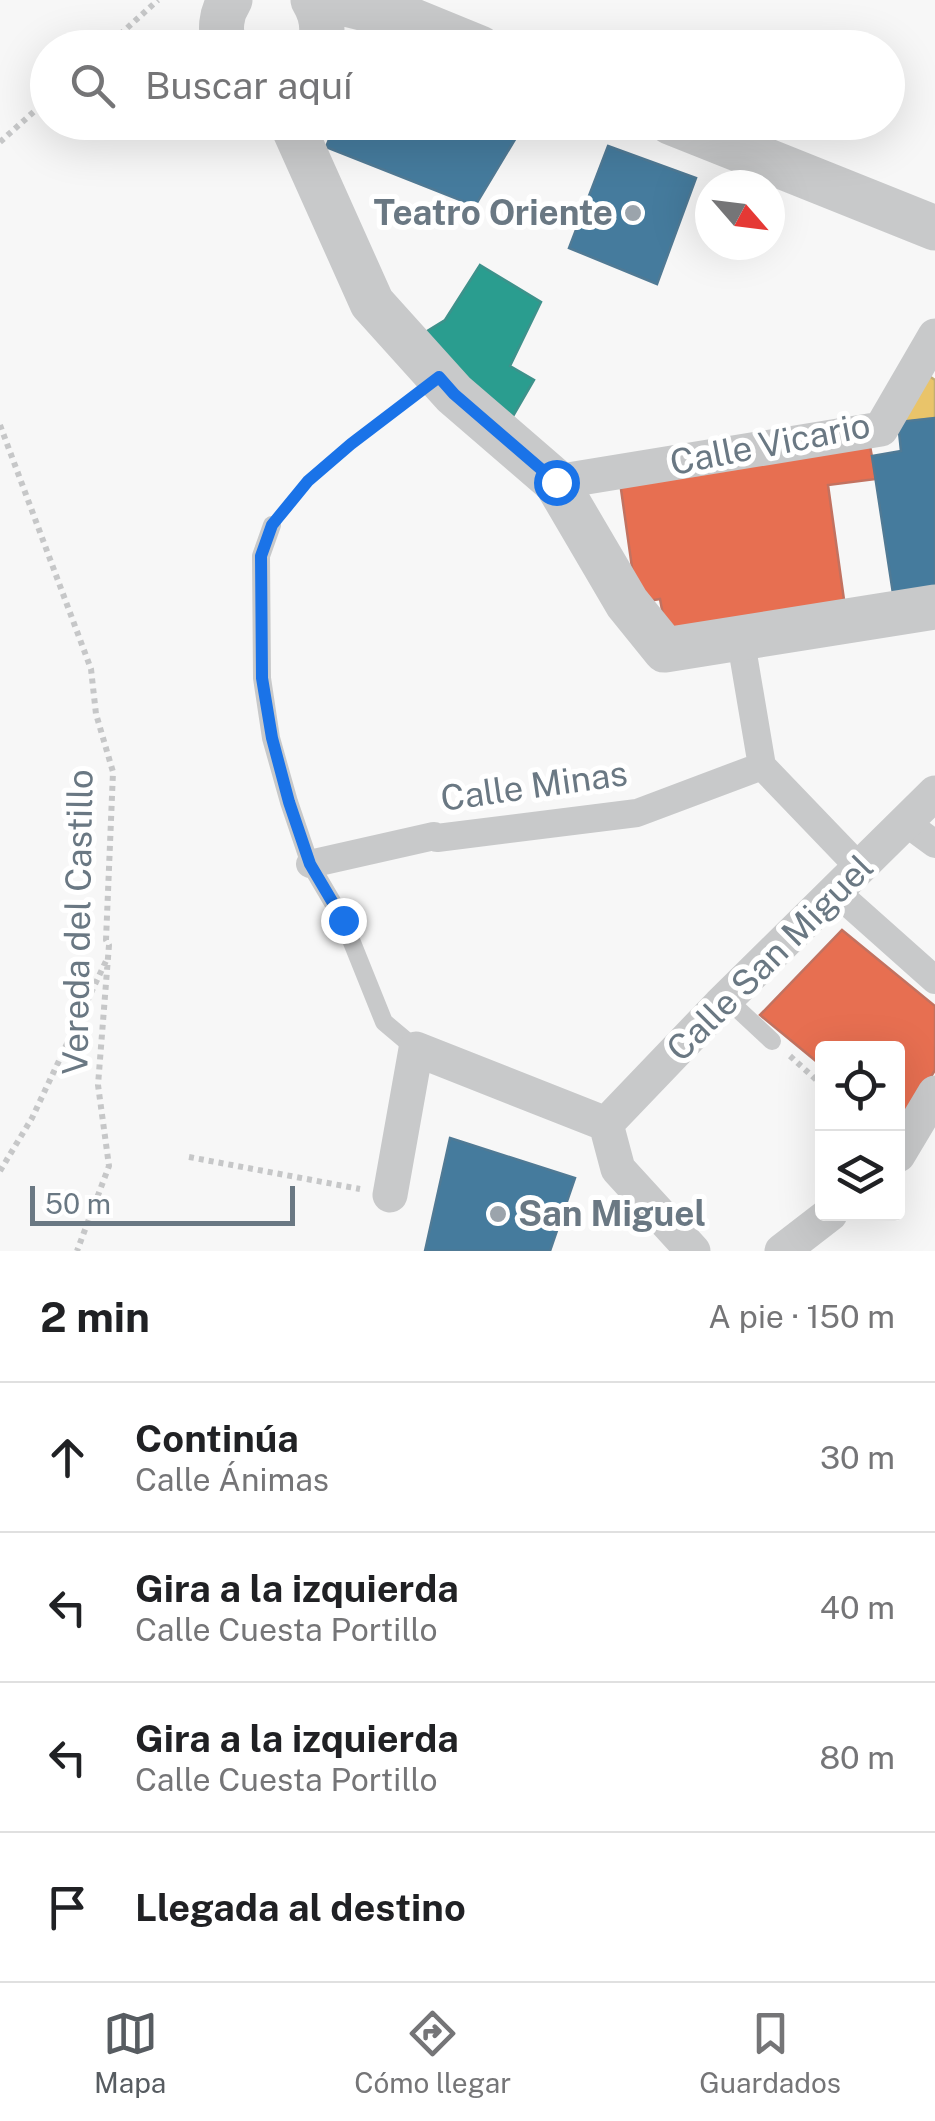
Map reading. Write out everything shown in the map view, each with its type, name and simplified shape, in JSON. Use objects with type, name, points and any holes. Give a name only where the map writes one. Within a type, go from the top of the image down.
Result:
[{"type":"street","points":[[221,30],[230,0]]},
{"type":"street","points":[[313,0],[321,30]]},
{"type":"street","points":[[329,0],[418,11],[450,30]]},
{"type":"street","points":[[299,140],[372,303],[454,394],[556,482],[627,603],[665,650],[935,607]]},
{"type":"street","points":[[715,140],[935,228]]},
{"type":"street","name":"Calle Vicario","points":[[556,482],[881,430],[935,336]]},
{"type":"street","points":[[740,636],[762,766],[847,879],[935,980]]},
{"type":"street","name":"Calle Minas","points":[[310,864],[434,836],[637,812],[762,766]]},
{"type":"street","name":"Calle San Miguel","points":[[606,1124],[727,998],[935,793]]},
{"type":"street","points":[[905,822],[935,844]]},
{"type":"street","points":[[390,1195],[416,1048],[606,1124],[618,1169],[693,1251]]},
{"type":"street","points":[[905,1141],[935,1093]]},
{"type":"street","points":[[782,1251],[821,1221]]},
{"type":"lane","points":[[272,525],[261,556],[262,678],[289,802],[310,864],[343,920],[384,1022],[416,1048]]},
{"type":"lane","points":[[727,998],[772,1041]]},
{"type":"path","points":[[125,30],[158,0]]},
{"type":"path","points":[[0,142],[30,116]]},
{"type":"path","points":[[272,525],[308,481],[439,377]]},
{"type":"path","name":"Vereda del Castillo","points":[[0,426],[91,668],[96,714],[113,772],[106,940],[110,945],[98,1085],[109,1166],[77,1251]]},
{"type":"path","points":[[0,1172],[32,1118],[108,956]]},
{"type":"path","points":[[772,1041],[815,1079]]},
{"type":"path","points":[[189,1157],[390,1195]]},
{"type":"building: Viviendas","points":[[929,376],[935,380],[935,418],[903,422]]},
{"type":"building: Comercios","points":[[870,446],[876,479],[828,485],[845,607],[666,631],[660,599],[637,603],[620,482]]},
{"type":"building: Comercios","points":[[842,930],[935,1006],[935,1070],[905,1120],[905,1041],[815,1041],[815,1060],[760,1015]]},
{"type":"building: Escuelas","points":[[480,265],[541,302],[510,366],[534,380],[509,423],[416,338],[445,320]]},
{"type":"building: Público","points":[[329,140],[515,140],[475,206],[326,147]]},
{"type":"building: Público","name":"Teatro Oriente","points":[[608,146],[695,178],[657,284],[569,248]]},
{"type":"building: Público","points":[[935,418],[935,594],[894,600],[872,456],[901,451],[898,422]]},
{"type":"building: Público","name":"San Miguel","points":[[450,1138],[575,1178],[550,1251],[425,1251]]},
{"type":"place","name":"Teatro Oriente","points":[[633,213]]},
{"type":"place","name":"San Miguel","points":[[498,1214]]},
{"type":"route","points":[[343,920],[310,864],[272,738],[262,678],[261,556],[272,525],[308,481],[439,377],[556,482]]}]
